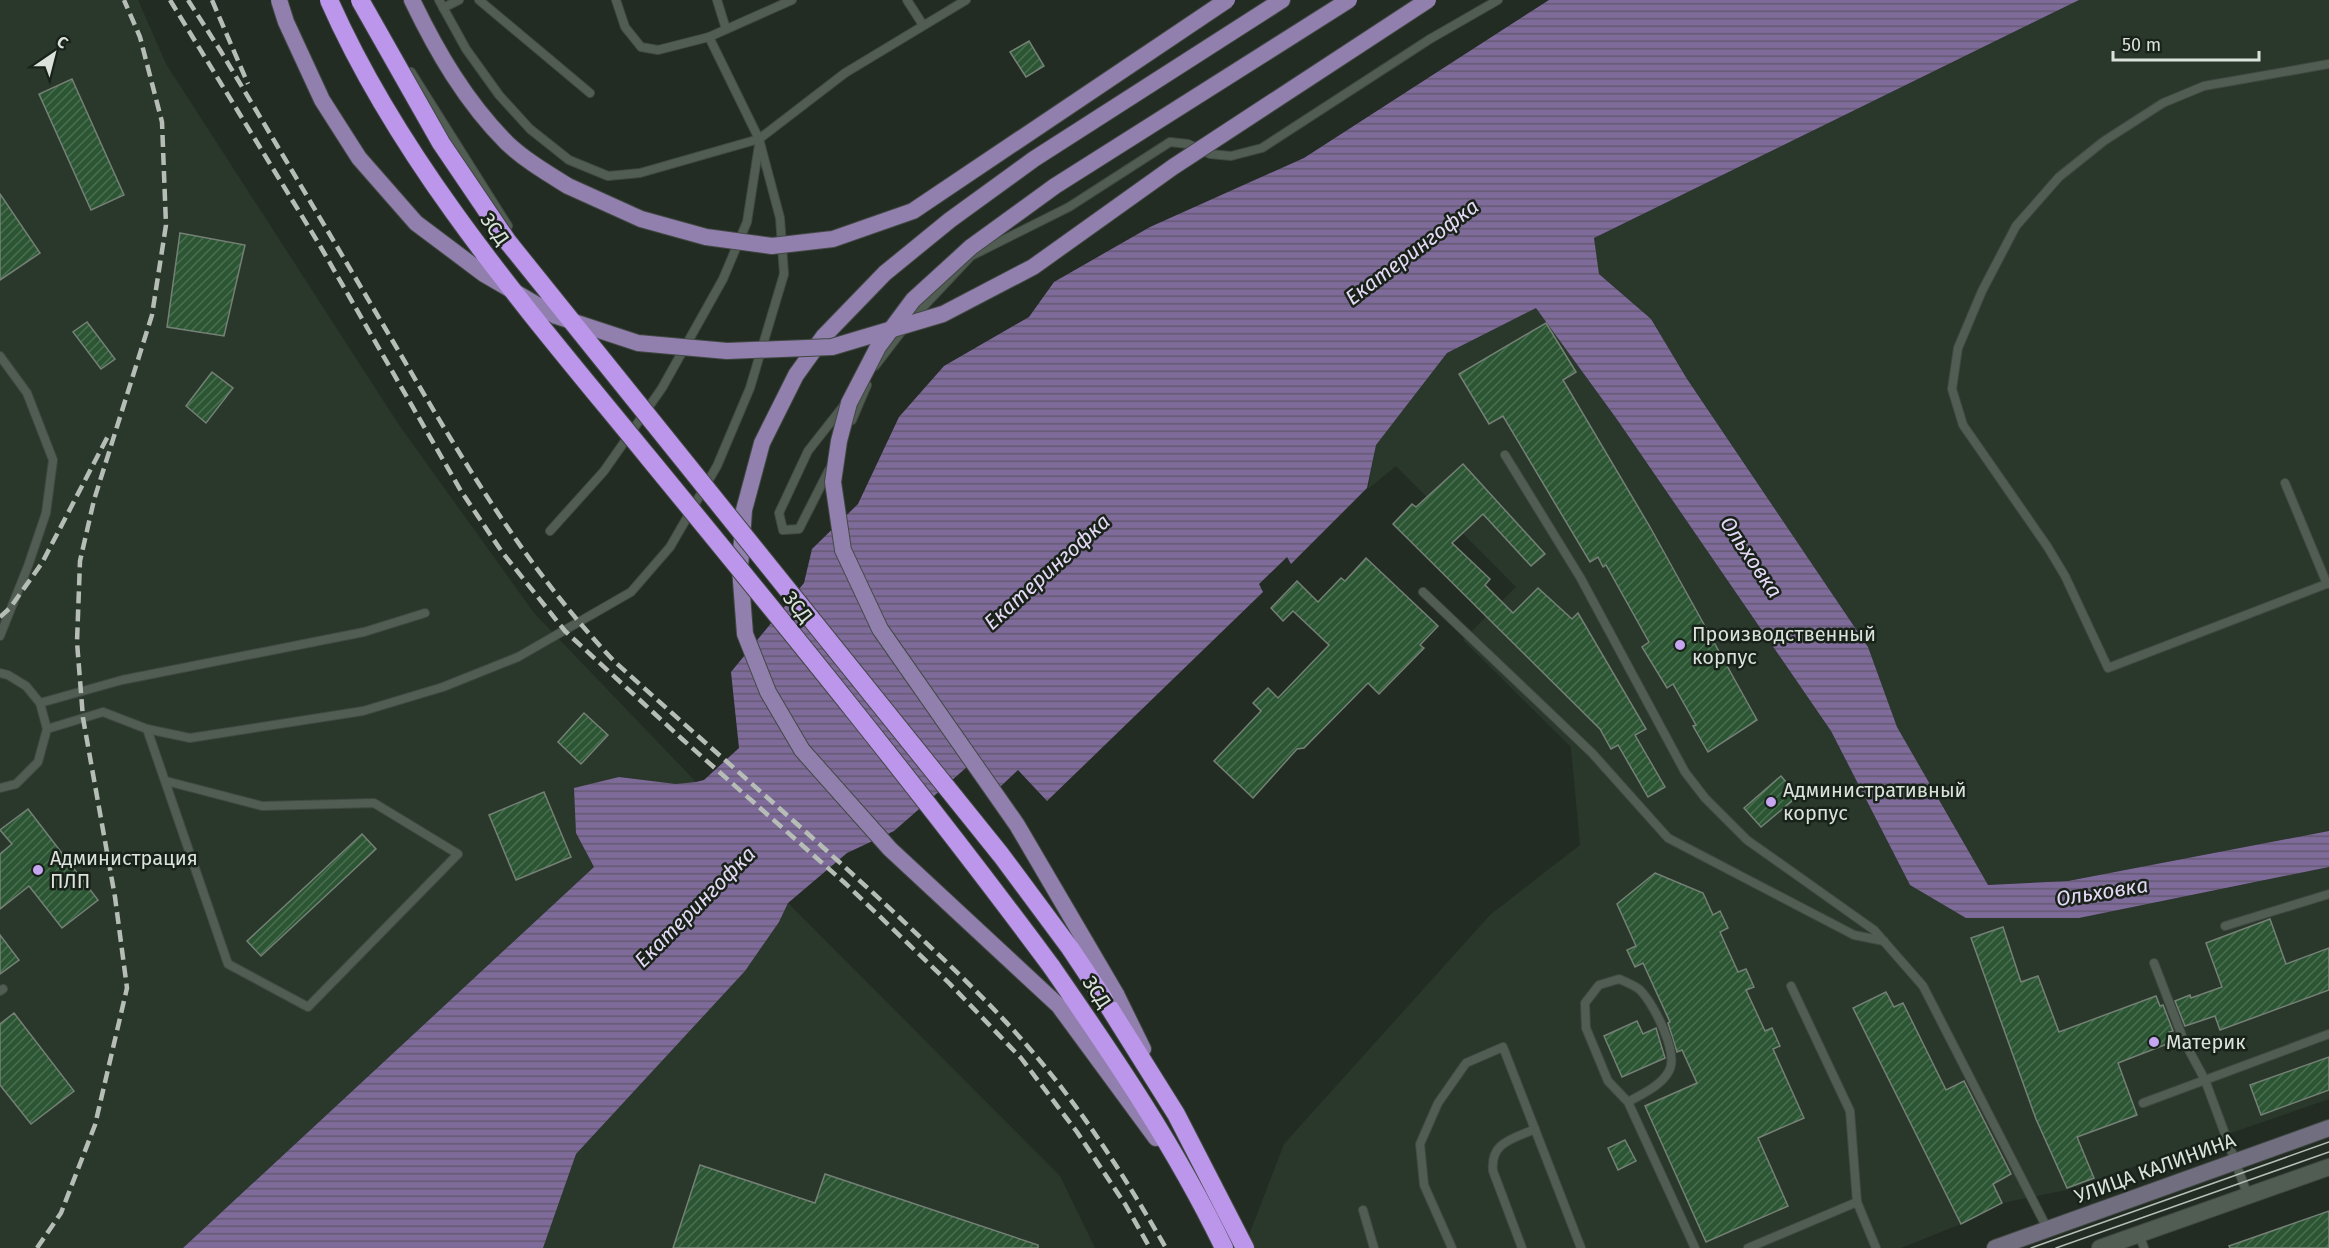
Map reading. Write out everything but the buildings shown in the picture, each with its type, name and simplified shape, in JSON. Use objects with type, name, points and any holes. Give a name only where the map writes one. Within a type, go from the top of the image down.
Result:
[{"type":"highway","name":"ЗСД","points":[[329,0],[371,82],[412,150],[483,252],[984,875],[1051,966],[1130,1080],[1200,1199],[1224,1248]]},
{"type":"highway","name":"ЗСД","points":[[360,0],[441,143],[508,242],[1001,855],[1070,948],[1176,1114],[1245,1248]]},
{"type":"main road","points":[[279,0],[322,100],[359,158],[416,223],[484,274],[556,316],[638,343],[727,351],[832,347],[943,314],[1034,267],[1173,167],[1428,0]]},
{"type":"main road","points":[[412,0],[456,81],[508,144],[536,166],[568,186],[642,219],[706,237],[772,246],[833,238],[913,211],[1227,0]]},
{"type":"main road","points":[[1200,1199],[1059,1006],[890,849],[802,750],[768,692],[746,634],[740,568],[744,510],[762,442],[796,375],[824,336],[878,281],[950,220],[1034,159],[1282,0]]},
{"type":"main road","points":[[1176,1114],[1116,994],[1017,825],[880,629],[843,550],[833,482],[839,441],[849,403],[878,347],[913,300],[971,247],[1055,186],[1349,0]]},
{"type":"main road","name":"УЛИЦА КАЛИНИНА","points":[[1995,1248],[2329,1128]]},
{"type":"street","points":[[2100,1248],[2141,1241],[2248,1196],[2329,1167]]},
{"type":"lane","points":[[365,0],[556,303]]},
{"type":"lane","points":[[459,0],[441,4],[466,49],[499,95],[530,129],[568,160],[608,176],[640,173],[759,139],[845,73],[966,0]]},
{"type":"lane","points":[[479,0],[590,93]]},
{"type":"lane","points":[[616,0],[624,27],[641,47],[658,50],[709,37],[792,0]]},
{"type":"lane","points":[[717,0],[726,29]]},
{"type":"lane","points":[[907,0],[923,25]]},
{"type":"lane","points":[[875,366],[832,465],[799,529],[783,530],[779,513],[808,451],[908,323],[971,256],[1069,207],[1170,142],[1188,144],[1210,154],[1231,156],[1262,148],[1430,39],[1498,0]]},
{"type":"lane","points":[[47,729],[103,712],[147,729],[190,738],[363,711],[443,687],[518,657],[631,592],[670,547],[717,466],[750,388],[784,274],[780,219],[759,139],[709,37]]},
{"type":"lane","points":[[2285,483],[2328,583],[2108,668],[2066,576],[1963,425],[1952,389],[1958,348],[1982,291],[2016,226],[2060,177],[2104,141],[2163,103],[2204,86],[2329,64]]},
{"type":"lane","points":[[550,531],[604,471],[662,388],[723,279],[747,222],[759,139]]},
{"type":"lane","points":[[0,356],[27,393],[53,460],[46,513],[0,636]]},
{"type":"lane","points":[[1505,455],[1580,577],[1685,772],[1705,798],[1747,840],[1874,930],[1923,986],[2047,1228]]},
{"type":"lane","points":[[1423,592],[1592,753],[1668,838],[1854,935],[1885,942]]},
{"type":"lane","points":[[40,703],[122,680],[364,632],[425,613]]},
{"type":"lane","points":[[0,674],[8,675],[26,686],[40,703],[47,729],[38,762],[16,784],[0,788]]},
{"type":"lane","points":[[147,729],[228,964],[308,1007],[458,854],[374,803],[262,806],[166,781]]},
{"type":"lane","points":[[2225,926],[2329,894]]},
{"type":"lane","points":[[2154,963],[2184,1041],[2205,1080],[2248,1196]]},
{"type":"lane","points":[[1628,1102],[1662,1081],[1670,1069],[1672,1054],[1652,1005],[1638,988],[1619,979],[1599,985],[1585,1003],[1586,1028],[1608,1081],[1628,1102],[1695,1248]]},
{"type":"lane","points":[[1791,986],[1850,1111],[1857,1202],[1876,1248]]},
{"type":"lane","points":[[2143,1103],[2329,1034]]},
{"type":"lane","points":[[1452,1248],[1424,1185],[1420,1144],[1438,1103],[1466,1062],[1503,1047],[1581,1248]]},
{"type":"lane","points":[[1522,1248],[1493,1171],[1492,1159],[1497,1148],[1507,1141],[1535,1129]]},
{"type":"lane","points":[[1748,1248],[1857,1202]]},
{"type":"lane","points":[[1364,1210],[1374,1248]]},
{"type":"shaded area","points":[[0,0],[138,0],[166,64],[399,425],[534,613],[696,782],[676,784],[619,777],[576,833],[594,867],[183,1248],[0,1248]]},
{"type":"shaded area","points":[[2079,0],[2329,0],[2329,831],[2068,881],[1988,885],[1897,727],[1868,647],[1687,379],[1651,319],[1599,274],[1594,238]]},
{"type":"shaded area","points":[[1536,307],[1616,418],[1831,731],[1910,885],[2079,918],[2329,867],[2329,1099],[2066,1190],[2002,1203],[1961,1224],[1901,1248],[1244,1248],[1284,1144],[1490,915],[1580,845],[1571,747],[1463,640],[1516,587],[1396,466],[1368,489],[1376,445],[1447,353]]},
{"type":"shaded area","points":[[788,903],[1060,1176],[1095,1248],[543,1248],[576,1154],[745,971],[779,922]]},
{"type":"water","points":[[1549,0],[2079,0],[1594,238],[1599,274],[1651,319],[1687,379],[1868,647],[1897,727],[1988,885],[2068,881],[2329,831],[2329,867],[2079,918],[1966,918],[1910,885],[1831,731],[1616,418],[1536,308],[1447,353],[1376,445],[1367,488],[1291,564],[1287,557],[1259,584],[1263,592],[1047,801],[1018,770],[1000,787],[967,767],[894,831],[847,853],[788,903],[779,922],[745,971],[576,1154],[543,1248],[183,1248],[594,867],[576,833],[574,788],[619,777],[676,784],[696,782],[704,780],[739,748],[731,672],[804,583],[812,549],[858,504],[899,417],[944,366],[1029,317],[1054,282],[1150,227],[1304,158]]},
{"type":"tram line","points":[[2031,1248],[2329,1142]]},
{"type":"tram line","points":[[2056,1248],[2329,1152]]},
{"type":"railway","points":[[37,1248],[61,1213],[95,1125],[127,988],[115,897],[83,718],[77,642],[80,561],[94,500],[152,315],[166,225],[162,122],[140,37],[124,0]]},
{"type":"railway","points":[[170,0],[319,244],[461,491],[502,552],[565,631],[682,739],[846,884],[949,983],[1021,1058],[1077,1132],[1125,1204],[1150,1248]]},
{"type":"railway","points":[[188,0],[472,472],[497,512],[553,590],[615,662],[864,885],[950,965],[999,1015],[1049,1072],[1086,1121],[1166,1248]]},
{"type":"railway","points":[[212,0],[248,84]]},
{"type":"railway","points":[[0,617],[10,608],[42,563],[108,436]]},
{"type":"place","name":"Производственный корпус","points":[[1680,645]]},
{"type":"place","name":"Административный корпус","points":[[1771,802]]},
{"type":"place","name":"Администрация ПЛП","points":[[38,870]]},
{"type":"place","name":"Материк","points":[[2154,1042]]},
{"type":"water label","name":"Екатерингофка","points":[[1412,252]]},
{"type":"water label","name":"Ольховка","points":[[1751,557]]},
{"type":"water label","name":"Екатерингофка","points":[[1047,572]]},
{"type":"water label","name":"Ольховка","points":[[2102,892]]},
{"type":"water label","name":"Екатерингофка","points":[[695,907]]}]
